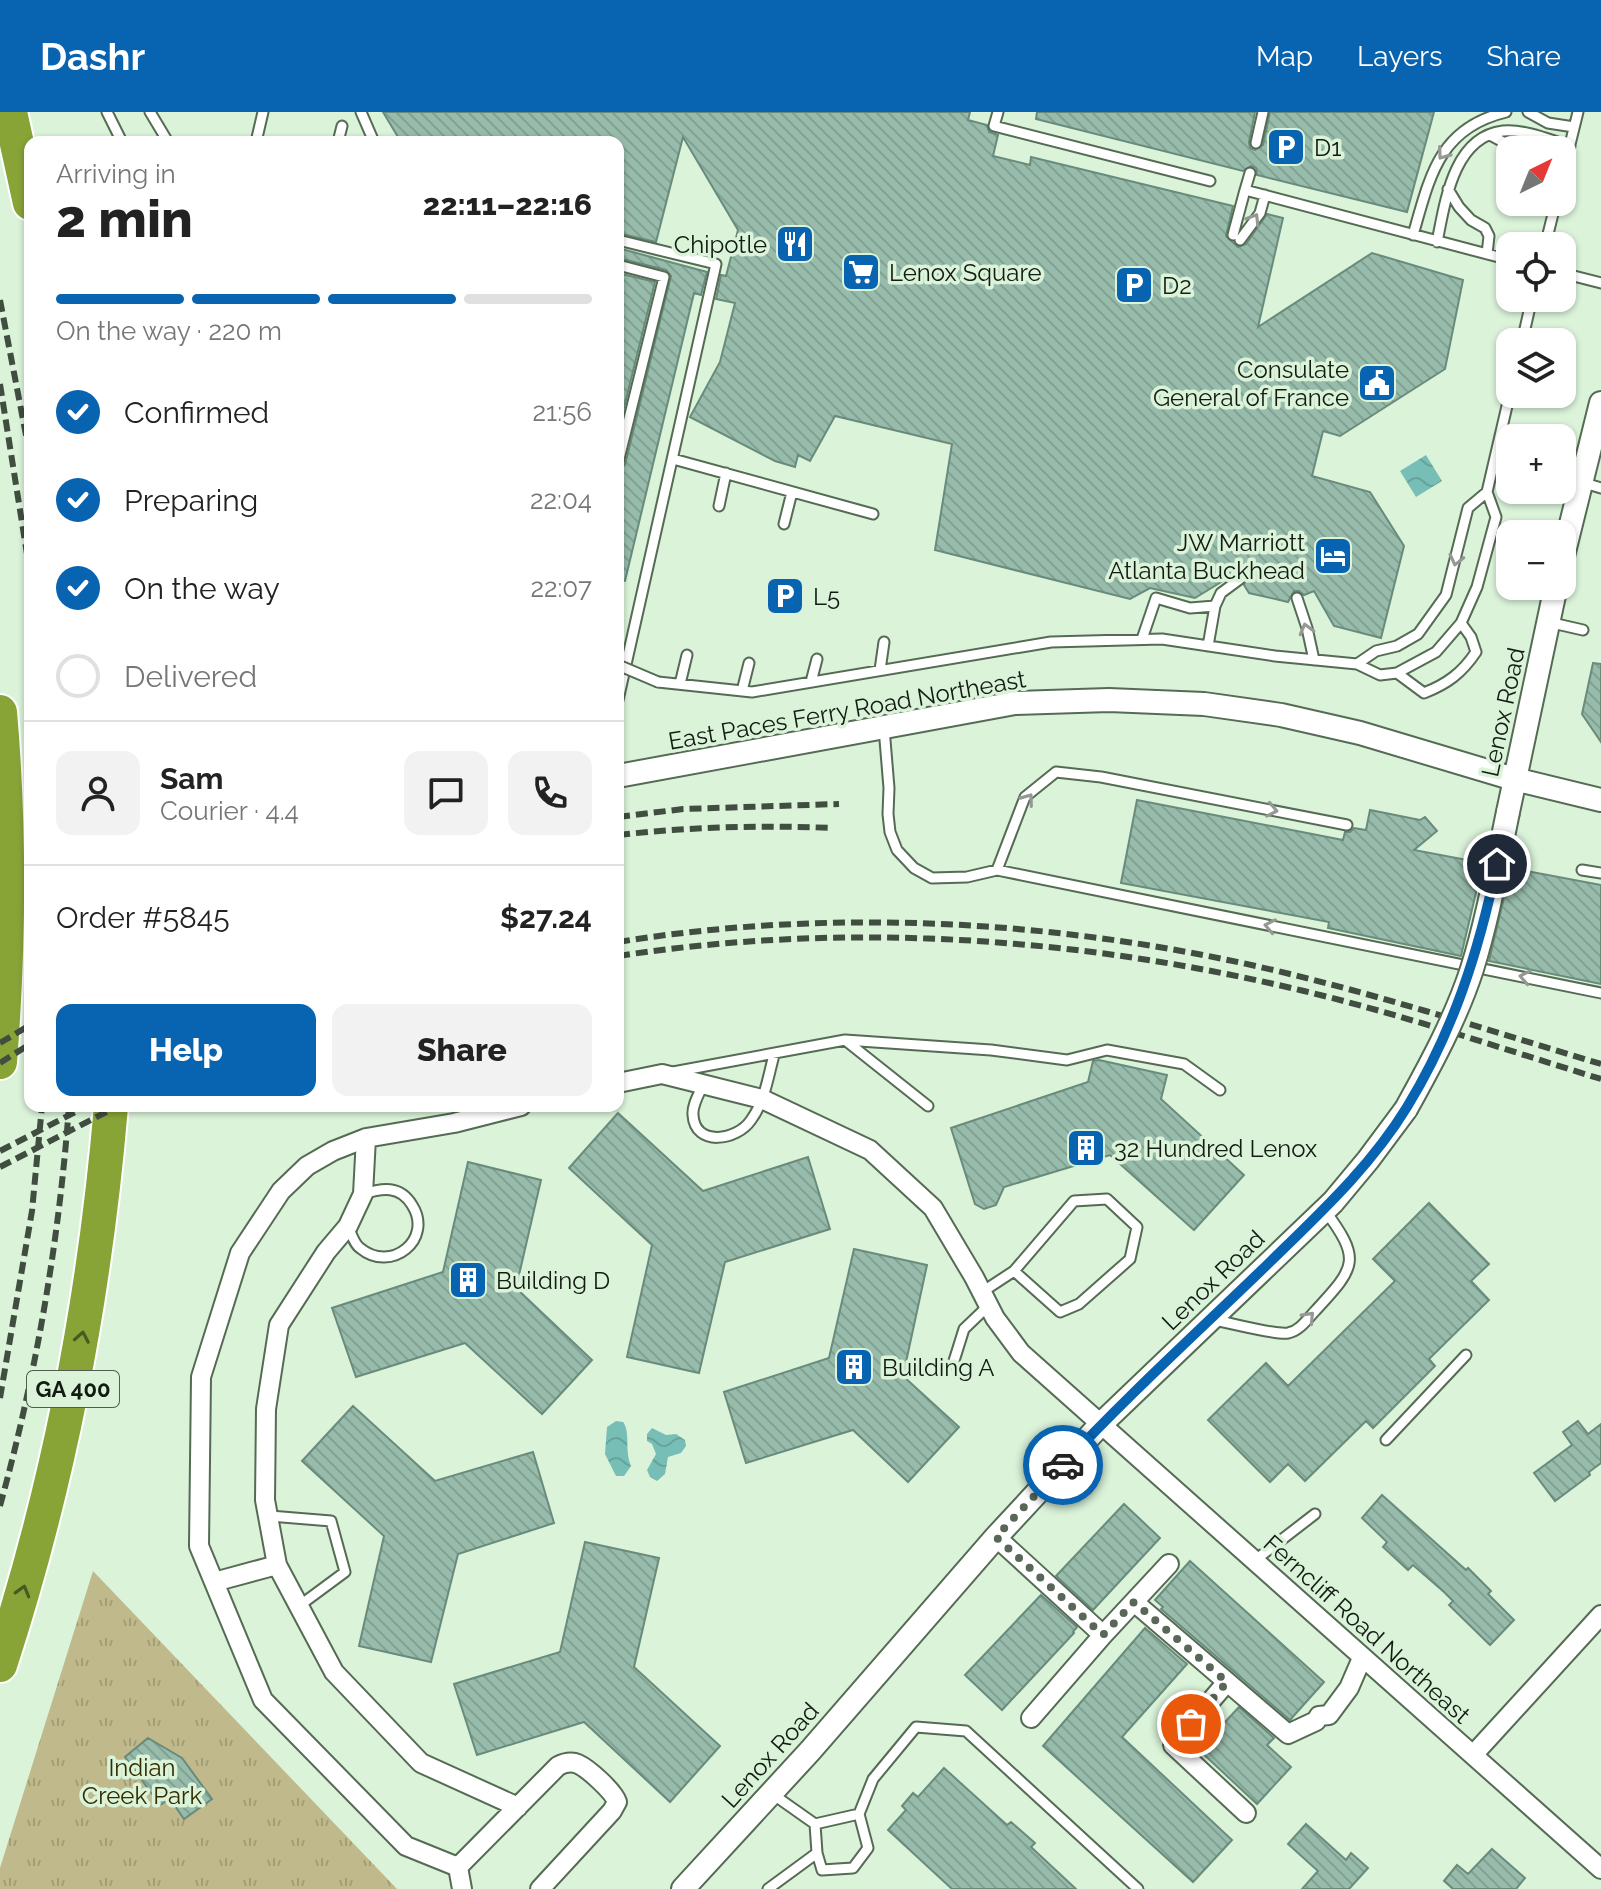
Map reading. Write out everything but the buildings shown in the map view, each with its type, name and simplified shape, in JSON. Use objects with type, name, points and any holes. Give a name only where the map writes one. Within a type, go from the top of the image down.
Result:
[{"type":"highway","points":[[10,112],[24,176]]},
{"type":"highway","points":[[0,712],[7,884],[0,1062]]},
{"type":"highway","name":"GA 400","points":[[0,1665],[37,1541],[72,1390],[100,1219],[110,1112]]},
{"type":"street","points":[[1576,524],[1591,485],[1601,403]]},
{"type":"street","name":"Lenox Road","points":[[683,1889],[996,1537],[1100,1425],[1324,1209],[1368,1160],[1406,1109],[1443,1043],[1471,971],[1486,917],[1553,600]]},
{"type":"street","name":"East Paces Ferry Road Northeast","points":[[624,775],[1015,703],[1109,700],[1204,704],[1281,715],[1360,733],[1514,779],[1601,800]]},
{"type":"street","points":[[624,1082],[662,1074]]},
{"type":"street","name":"Ferncliff Road Northeast","points":[[662,1074],[762,1099],[870,1150],[933,1208],[995,1318],[1021,1353],[1601,1869]]},
{"type":"street","points":[[458,1867],[406,1846],[263,1700],[199,1546],[201,1377],[240,1253],[281,1191],[307,1166],[333,1151],[366,1138],[497,1112]]},
{"type":"street","points":[[366,1138],[363,1194],[348,1226],[326,1252],[279,1325],[266,1409],[265,1500],[277,1565],[334,1672],[421,1763],[518,1807]]},
{"type":"street","points":[[996,1537],[1103,1635]]},
{"type":"street","points":[[1031,1718],[1169,1564]]},
{"type":"street","points":[[214,1582],[277,1565]]},
{"type":"street","points":[[1134,1602],[1288,1734],[1316,1721],[1319,1706],[1345,1673],[1355,1652]]},
{"type":"street","points":[[1473,1755],[1601,1615]]},
{"type":"street","points":[[1227,1682],[1173,1745],[1246,1813]]},
{"type":"street","points":[[458,1867],[558,1766],[567,1762],[577,1763],[614,1794],[617,1802],[540,1889]]},
{"type":"street","points":[[458,1867],[462,1889]]},
{"type":"lane","points":[[107,112],[119,136]]},
{"type":"lane","points":[[150,112],[164,136]]},
{"type":"lane","points":[[257,136],[263,112]]},
{"type":"lane","points":[[361,112],[371,136]]},
{"type":"lane","points":[[998,112],[994,126],[1210,181]]},
{"type":"lane","points":[[1256,143],[1263,112]]},
{"type":"lane","points":[[1413,235],[1437,161],[1468,127],[1506,112]]},
{"type":"lane","points":[[1528,112],[1548,123],[1574,127]]},
{"type":"lane","points":[[1572,136],[1578,112]]},
{"type":"lane","points":[[340,136],[342,126]]},
{"type":"lane","points":[[1437,242],[1448,189],[1460,161],[1480,140],[1502,131],[1533,136]]},
{"type":"lane","points":[[1492,136],[1496,138]]},
{"type":"lane","points":[[1250,173],[1237,238],[1260,213],[1265,195]]},
{"type":"lane","points":[[1448,189],[1471,220],[1485,228],[1489,236],[1489,255]]},
{"type":"lane","points":[[1245,190],[1496,257]]},
{"type":"lane","points":[[624,241],[716,264],[624,674]]},
{"type":"lane","points":[[624,267],[664,277],[624,439]]},
{"type":"lane","points":[[1576,277],[1601,283]]},
{"type":"lane","points":[[624,668],[658,682],[752,692],[1051,642],[1162,639],[1357,664],[1380,675],[1397,673],[1436,652],[1461,623],[1477,587],[1496,517],[1487,492],[1507,408]]},
{"type":"lane","points":[[673,459],[873,514]]},
{"type":"lane","points":[[719,506],[726,473]]},
{"type":"lane","points":[[784,524],[792,492]]},
{"type":"lane","points":[[1357,664],[1376,651],[1397,646],[1418,634],[1446,595],[1468,508],[1487,492]]},
{"type":"lane","points":[[1208,646],[1215,606],[1221,593],[1240,579]]},
{"type":"lane","points":[[1142,639],[1157,594],[1190,608],[1215,606]]},
{"type":"lane","points":[[1297,598],[1314,660]]},
{"type":"lane","points":[[1548,622],[1583,630]]},
{"type":"lane","points":[[1397,673],[1424,693],[1444,685],[1464,670],[1476,652],[1471,637],[1461,623]]},
{"type":"lane","points":[[880,670],[884,642]]},
{"type":"lane","points":[[680,684],[687,655]]},
{"type":"lane","points":[[811,682],[817,659]]},
{"type":"lane","points":[[742,691],[749,663]]},
{"type":"lane","points":[[884,728],[890,832],[897,850],[914,868],[932,878],[967,877],[997,870],[1601,993]]},
{"type":"lane","points":[[997,870],[1025,797],[1056,772],[1101,777],[1347,825]]},
{"type":"lane","points":[[1582,870],[1601,873]]},
{"type":"lane","points":[[845,1040],[928,1106]]},
{"type":"lane","points":[[662,1074],[845,1040],[991,1050],[1067,1060],[1107,1050],[1184,1064],[1220,1090]]},
{"type":"lane","points":[[703,1085],[693,1110],[693,1120],[704,1133],[714,1138],[735,1135],[750,1122],[762,1099],[774,1055]]},
{"type":"lane","points":[[348,1226],[358,1247],[378,1258],[401,1254],[416,1238],[419,1215],[407,1195],[385,1187],[363,1194]]},
{"type":"lane","points":[[953,1364],[964,1329],[985,1299],[1014,1271],[1074,1201],[1107,1199],[1137,1227],[1130,1259],[1079,1304],[1060,1312],[1014,1271]]},
{"type":"lane","points":[[1211,1319],[1286,1334],[1297,1330],[1345,1279],[1349,1256],[1346,1239],[1324,1209]]},
{"type":"lane","points":[[1386,1440],[1466,1355]]},
{"type":"lane","points":[[1254,1561],[1315,1514]]},
{"type":"lane","points":[[270,1516],[331,1521],[345,1572],[299,1606]]},
{"type":"lane","points":[[815,1824],[822,1870],[853,1868],[868,1848],[859,1814],[873,1779],[916,1727],[966,1731],[1138,1889]]},
{"type":"lane","points":[[771,1793],[815,1824],[859,1814]]},
{"type":"lane","points":[[768,1889],[817,1853]]},
{"type":"green space","name":"Indian Creek Park","points":[[93,1571],[397,1889],[0,1889],[0,1868]]},
{"type":"water","points":[[1426,455],[1442,481],[1416,497],[1400,471]]},
{"type":"water","points":[[616,1421],[623,1422],[627,1431],[631,1466],[624,1476],[616,1476],[605,1454],[607,1427]]},
{"type":"water","points":[[652,1428],[666,1435],[676,1434],[685,1440],[686,1446],[681,1453],[668,1457],[665,1474],[657,1481],[650,1477],[647,1470],[656,1454],[652,1444],[647,1441],[647,1434]]},
{"type":"railway","points":[[0,300],[24,425]]},
{"type":"railway","points":[[0,384],[24,535]]},
{"type":"railway","points":[[624,816],[683,809],[839,804]]},
{"type":"railway","points":[[624,834],[726,827],[833,828]]},
{"type":"railway","points":[[624,941],[791,924],[878,922],[1053,932],[1140,944],[1310,979],[1601,1064]]},
{"type":"railway","points":[[624,955],[704,945],[876,937],[1048,947],[1134,958],[1304,991],[1416,1021],[1601,1079]]},
{"type":"railway","points":[[0,1043],[24,1029]]},
{"type":"railway","points":[[0,1063],[24,1048]]},
{"type":"railway","points":[[0,1398],[32,1211],[41,1112]]},
{"type":"railway","points":[[0,1506],[25,1407],[44,1308],[69,1112]]},
{"type":"railway","points":[[0,1151],[75,1112]]},
{"type":"railway","points":[[0,1167],[106,1112]]},
{"type":"way so far","points":[[1063,1465],[996,1537],[1103,1635],[1134,1602],[1227,1682],[1191,1724]]},
{"type":"place","name":"D1","points":[[1286,147]]},
{"type":"place","name":"Chipotle","points":[[795,244]]},
{"type":"place","name":"Lenox Square","points":[[861,272]]},
{"type":"place","name":"D2","points":[[1134,285]]},
{"type":"place","name":"Consulate General of France","points":[[1377,383]]},
{"type":"place","name":"JW Marriott Atlanta Buckhead","points":[[1333,556]]},
{"type":"place","name":"L5","points":[[785,596]]},
{"type":"place","name":"32 Hundred Lenox","points":[[1086,1148]]},
{"type":"place","name":"Building D","points":[[468,1280]]},
{"type":"place","name":"Building A","points":[[854,1367]]},
{"type":"route","points":[[1063,1465],[1100,1425],[1333,1202],[1406,1109],[1443,1043],[1471,971],[1497,864]]}]
